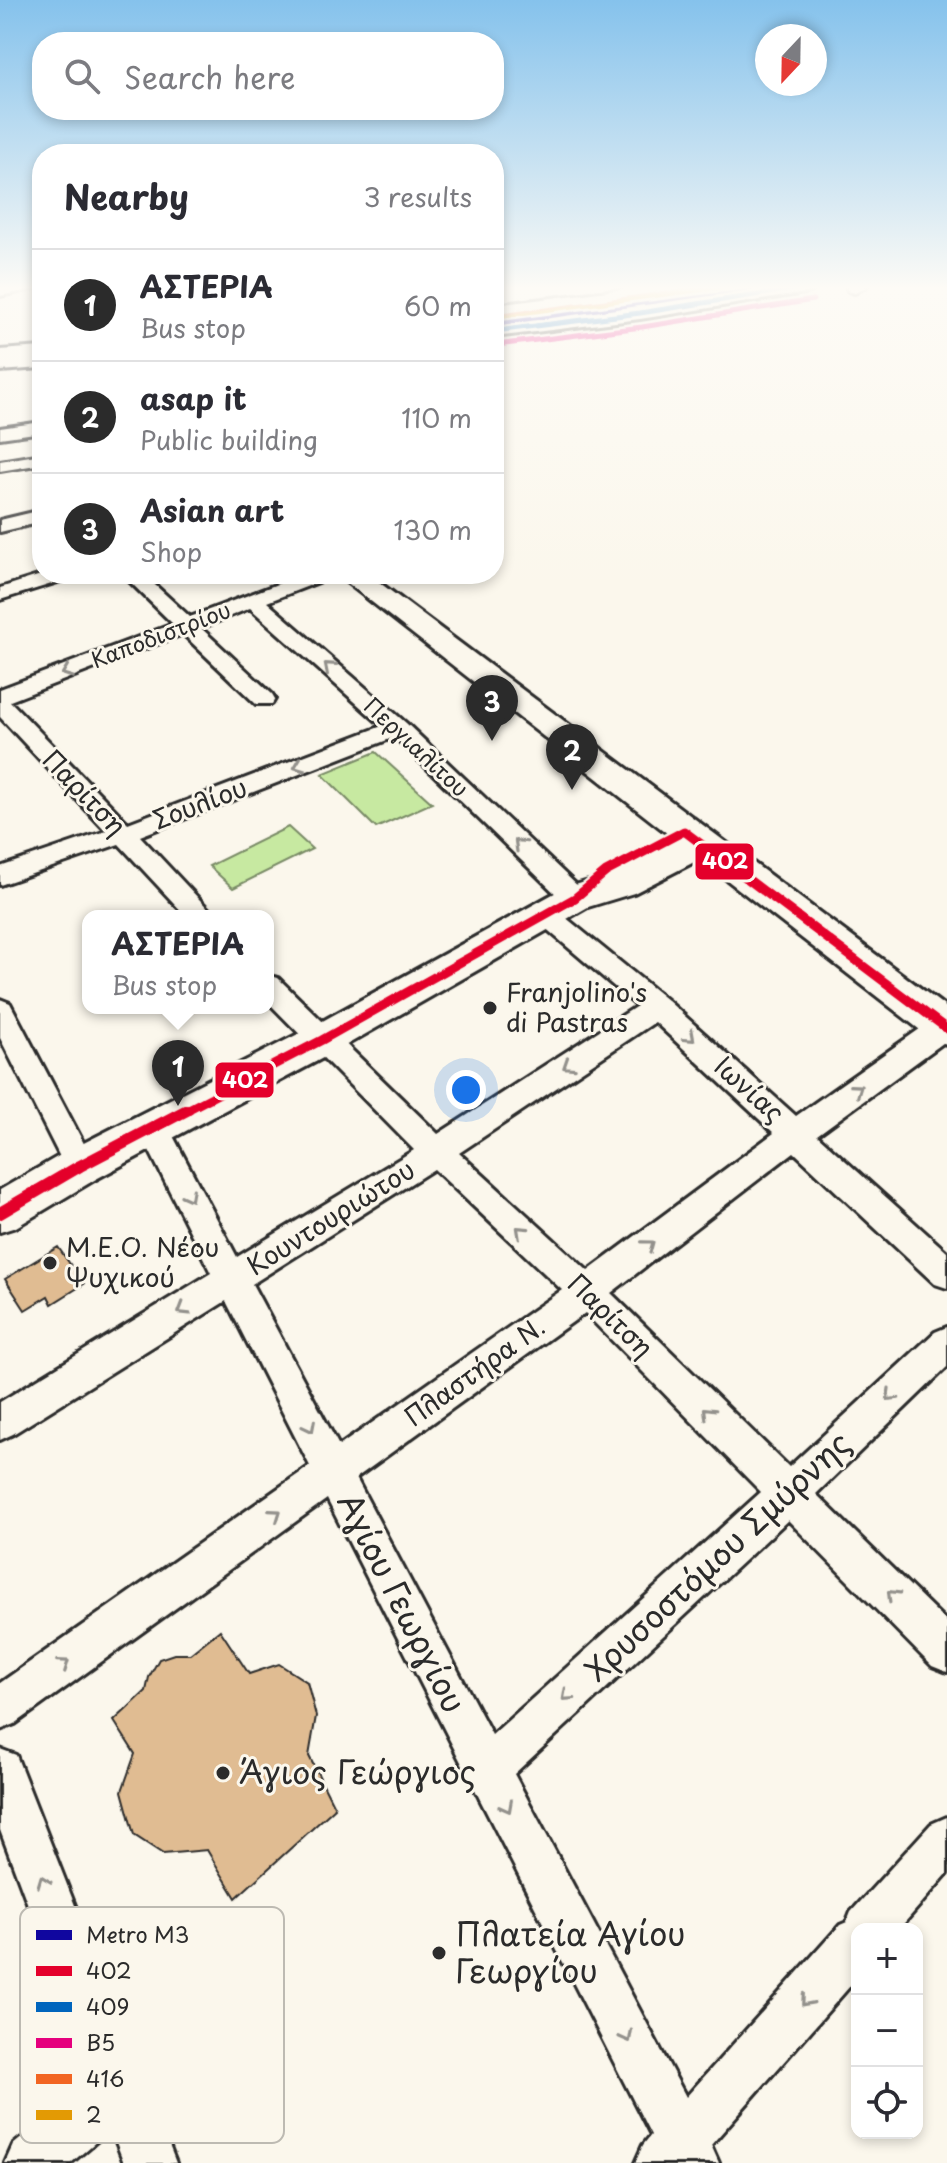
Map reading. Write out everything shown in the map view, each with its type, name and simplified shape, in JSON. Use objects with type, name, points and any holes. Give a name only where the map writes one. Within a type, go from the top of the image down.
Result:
[{"type":"street","points":[[0,433],[32,428]]},
{"type":"street","points":[[0,466],[32,461]]},
{"type":"street","points":[[0,526],[32,518]]},
{"type":"street","points":[[0,594],[32,584]]},
{"type":"street","points":[[143,584],[264,699]]},
{"type":"street","name":"Καποδιστρίου","points":[[0,697],[295,584]]},
{"type":"street","points":[[363,584],[692,838],[946,1028]]},
{"type":"street","name":"Περγιαλίτου","points":[[253,600],[398,728],[560,906]]},
{"type":"street","name":"Παρίτση","points":[[0,704],[196,910]]},
{"type":"street","name":"Σουλίου","points":[[0,876],[122,834],[398,728]]},
{"type":"street","points":[[0,1213],[80,1166],[322,1040],[560,906],[621,884],[692,838]]},
{"type":"street","name":"Ιωνίας","points":[[560,906],[657,1007],[947,1273]]},
{"type":"street","name":"Παρίτση","points":[[274,991],[436,1152],[587,1292],[947,1651]]},
{"type":"street","name":"Κουντουριώτου","points":[[0,1422],[436,1152],[657,1007]]},
{"type":"street","points":[[0,1010],[80,1166]]},
{"type":"street","name":"Πλαστήρα Ν.","points":[[0,1709],[587,1292],[796,1133],[946,1028]]},
{"type":"street","name":"Αγίου Γεωργίου","points":[[153,1128],[487,1769],[679,2156]]},
{"type":"street","name":"Χρυσοστόμου Σμύρνης","points":[[487,1769],[790,1492],[947,1343]]},
{"type":"street","points":[[0,1771],[53,1907]]},
{"type":"street","points":[[873,1923],[947,1840]]},
{"type":"street","points":[[679,2156],[851,1949]]},
{"type":"street","points":[[31,2163],[55,2143]]},
{"type":"street","points":[[143,2143],[150,2163]]},
{"type":"green space","points":[[376,752],[432,803],[376,828],[322,774]]},
{"type":"green space","points":[[288,827],[312,849],[233,888],[209,866]]},
{"type":"building","name":"Μ.Ε.Ο. Νέου Ψυχικού","points":[[58,1247],[84,1284],[52,1304],[48,1296],[25,1310],[5,1279]]},
{"type":"building","name":"Άγιος Γεώργιος","points":[[220,1630],[249,1674],[279,1664],[307,1682],[316,1716],[309,1756],[335,1808],[236,1898],[207,1850],[163,1854],[134,1835],[122,1791],[135,1754],[114,1721],[146,1691],[149,1677],[159,1659],[174,1654],[190,1654]]},
{"type":"transit line","name":"402","points":[[0,1213],[80,1166],[322,1040],[575,898],[606,872],[684,831],[947,1029]]},
{"type":"place","name":"Asian art","points":[[492,741]]},
{"type":"place","name":"asap it","points":[[572,790]]},
{"type":"place","name":"Franjolino's di Pastras","points":[[490,1008]]},
{"type":"place","name":"ΑΣΤΕΡΙΑ","points":[[178,1106]]},
{"type":"place","name":"Μ.Ε.Ο. Νέου Ψυχικού","points":[[50,1263]]},
{"type":"place","name":"Άγιος Γεώργιος","points":[[223,1773]]},
{"type":"place","name":"Πλατεία Αγίου Γεωργίου","points":[[439,1953]]}]
